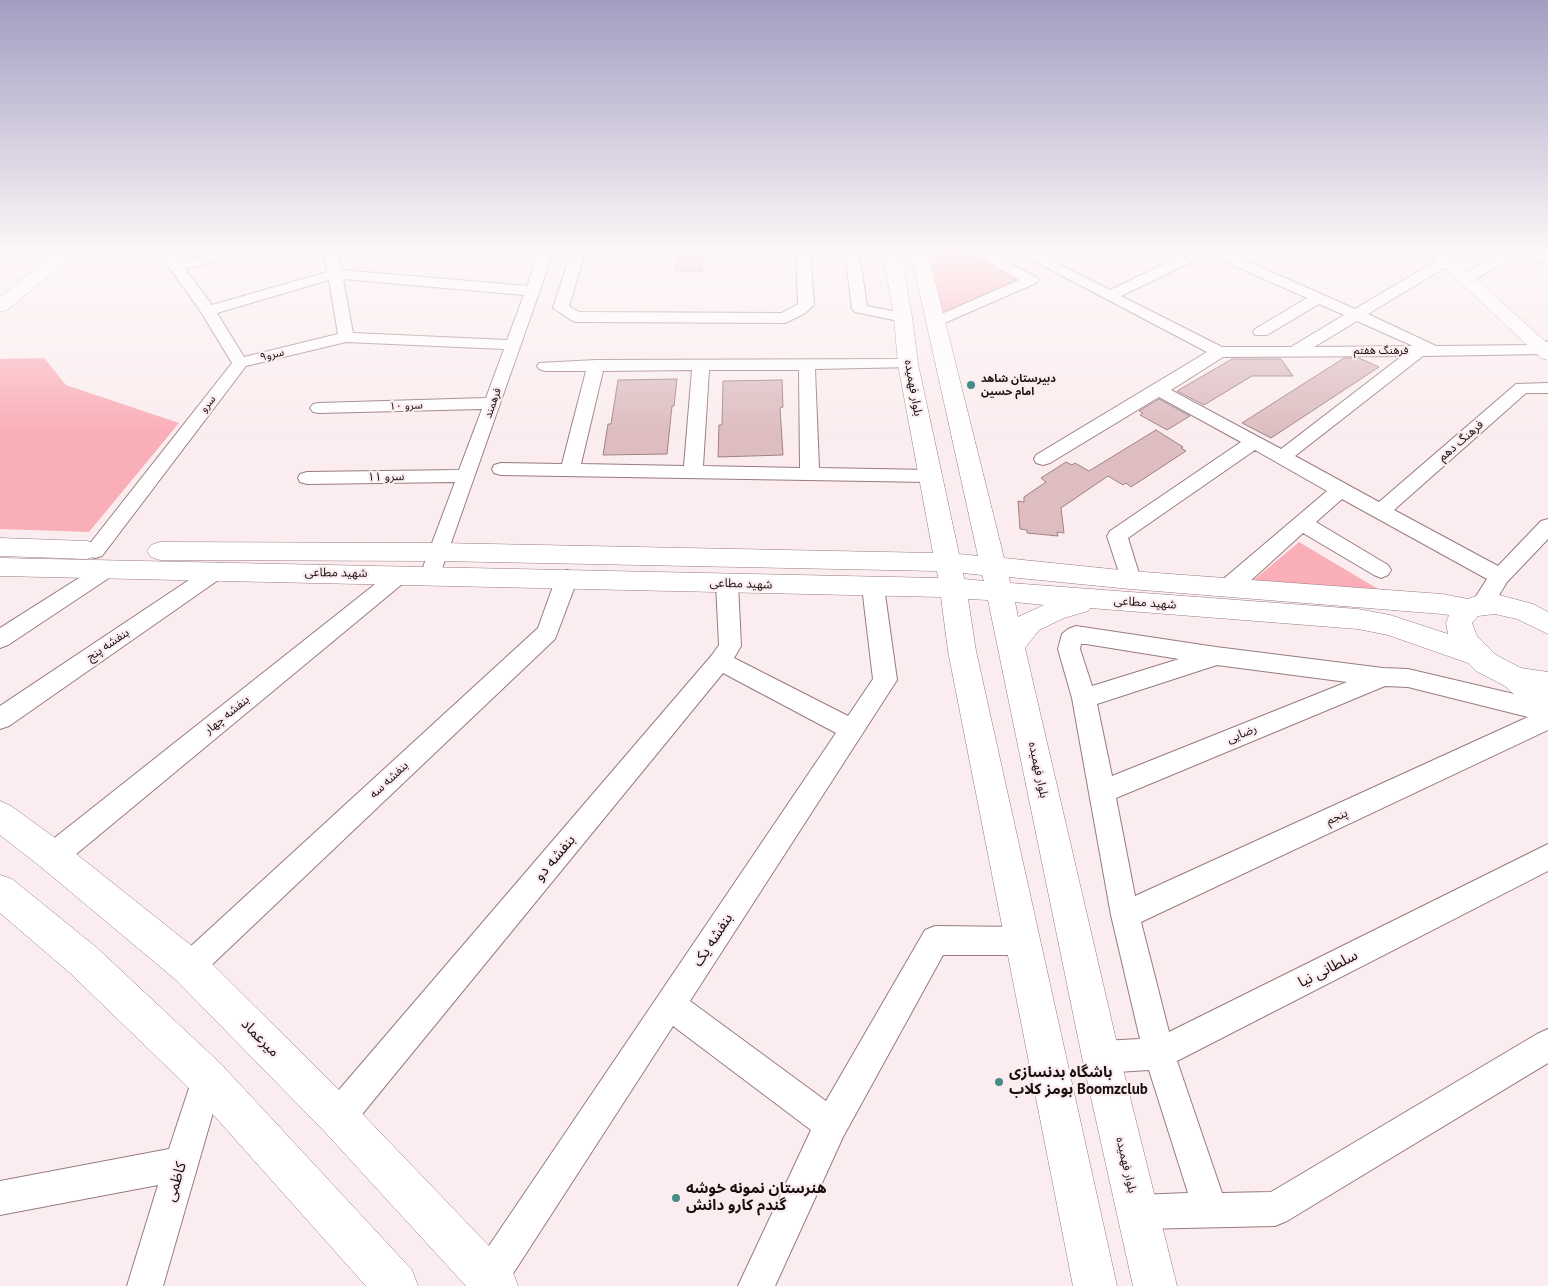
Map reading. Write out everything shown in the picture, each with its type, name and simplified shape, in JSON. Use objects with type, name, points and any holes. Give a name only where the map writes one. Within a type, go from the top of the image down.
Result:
[{"type":"street","points":[[209,313],[240,363]]},
{"type":"street","points":[[342,313],[346,337]]},
{"type":"street","name":"فرهمند","points":[[436,564],[465,476],[493,403],[524,313]]},
{"type":"street","points":[[569,313],[576,317],[785,318],[795,313]]},
{"type":"street","points":[[882,313],[903,317]]},
{"type":"street","name":"بلوار فهمیده","points":[[902,313],[908,364],[950,576],[962,651],[1095,1286]]},
{"type":"street","name":"بلوار فهمیده","points":[[933,313],[1014,661],[1101,1058],[1156,1286]]},
{"type":"street","points":[[935,322],[956,313]]},
{"type":"street","points":[[1142,313],[1219,352]]},
{"type":"street","points":[[1261,332],[1293,313]]},
{"type":"street","points":[[1352,313],[1438,350]]},
{"type":"street","points":[[1295,351],[1359,313]]},
{"type":"street","points":[[1504,313],[1546,350]]},
{"type":"street","name":"سرو۹","points":[[240,363],[346,337],[513,345]]},
{"type":"street","points":[[1282,457],[1420,350]]},
{"type":"street","name":"فرهنگ هفتم","points":[[1219,352],[1546,350]]},
{"type":"street","points":[[1044,459],[1160,390],[1219,352]]},
{"type":"street","name":"سرو","points":[[0,640],[101,560],[240,363]]},
{"type":"street","points":[[545,366],[908,364]]},
{"type":"street","points":[[570,470],[596,365]]},
{"type":"street","points":[[693,472],[701,365]]},
{"type":"street","points":[[806,365],[810,475]]},
{"type":"street","name":"فرهنگ دهم","points":[[1381,511],[1522,388],[1548,388]]},
{"type":"street","points":[[1160,390],[1500,576]]},
{"type":"street","name":"سرو ۱۰","points":[[319,408],[493,403]]},
{"type":"street","points":[[1130,580],[1117,536],[1254,442]]},
{"type":"street","points":[[501,469],[930,476]]},
{"type":"street","name":"۱۱ سرو","points":[[307,478],[465,476]]},
{"type":"street","points":[[1229,588],[1341,489]]},
{"type":"street","points":[[1302,523],[1381,570]]},
{"type":"street","points":[[1548,526],[1500,576],[1476,607],[1462,615],[1460,623],[1461,632],[1475,654],[1514,678],[1535,684],[1548,684]]},
{"type":"street","name":"شهید مطاعی","points":[[0,547],[101,560],[217,571],[400,575],[436,564],[567,578],[873,587],[950,576]]},
{"type":"street","name":"شهید مطاعی","points":[[0,567],[32,568],[101,560],[436,564],[1130,580],[1476,607],[1495,604],[1536,610],[1548,624]]},
{"type":"street","points":[[0,587],[32,568]]},
{"type":"street","name":"بنفشه پنج","points":[[0,719],[217,571]]},
{"type":"street","name":"بنفشه چهار","points":[[53,856],[400,575]]},
{"type":"street","name":"بنفشه سه","points":[[189,967],[547,633],[567,578]]},
{"type":"street","name":"شهید مطاعی","points":[[995,578],[1095,600],[1358,619],[1390,625],[1475,654]]},
{"type":"street","name":"بنفشه دو","points":[[338,1117],[720,661],[730,646],[727,584]]},
{"type":"street","name":"بنفشه یک","points":[[492,1282],[670,1005],[885,680],[873,587]]},
{"type":"street","points":[[1014,661],[1011,646],[1029,623],[1055,610],[1095,600]]},
{"type":"street","points":[[1211,1210],[1159,1054],[1125,915],[1084,698],[1070,649],[1070,640],[1076,635],[1216,656],[1383,677],[1408,678],[1548,712]]},
{"type":"street","points":[[1084,698],[1216,656]]},
{"type":"street","points":[[720,661],[852,730]]},
{"type":"street","name":"رضایی","points":[[1102,792],[1383,677]]},
{"type":"street","points":[[1514,678],[1548,707]]},
{"type":"street","name":"پنجم","points":[[1125,915],[1548,719]]},
{"type":"street","name":"میرعماد","points":[[0,816],[53,856],[189,967],[338,1117],[492,1282]]},
{"type":"street","name":"سلطانی نیا","points":[[1101,1058],[1159,1054],[1548,857]]},
{"type":"street","points":[[0,891],[83,960],[207,1078],[396,1286]]},
{"type":"street","points":[[756,1286],[831,1126],[935,940],[1022,941]]},
{"type":"street","points":[[670,1005],[831,1126]]},
{"type":"street","points":[[1138,1212],[1275,1208],[1548,1045]]},
{"type":"street","name":"کاظمی","points":[[145,1286],[207,1078]]},
{"type":"street","points":[[0,1198],[181,1164]]},
{"type":"shaded area","points":[[44,358],[66,385],[179,423],[89,532],[0,529],[0,359]]},
{"type":"shaded area","points":[[1299,542],[1378,589],[1249,584]]},
{"type":"building","points":[[1344,358],[1359,358],[1379,367],[1271,438],[1242,423]]},
{"type":"building","points":[[1232,359],[1281,359],[1293,376],[1252,376],[1204,405],[1177,391]]},
{"type":"building","points":[[677,379],[667,454],[603,455],[608,424],[611,424],[618,380]]},
{"type":"building","points":[[782,380],[783,407],[780,408],[783,455],[718,457],[719,425],[722,425],[723,381]]},
{"type":"building","points":[[1159,399],[1190,416],[1167,430],[1140,415],[1143,413],[1139,411]]},
{"type":"building","points":[[1156,430],[1183,447],[1181,448],[1186,451],[1131,487],[1126,483],[1123,485],[1108,476],[1061,508],[1064,533],[1057,532],[1058,536],[1027,533],[1027,530],[1020,529],[1018,501],[1024,502],[1024,497],[1046,482],[1041,478],[1066,462],[1072,465],[1075,463],[1089,471]]},
{"type":"place","name":"دبیرستان شاهد امام حسین","points":[[971,385]]},
{"type":"place","name":"باشگاه بدنسازی بومز کلاب Boomzclub","points":[[999,1082]]},
{"type":"place","name":"هنرستان نمونه خوشه گندم کارو دانش","points":[[676,1198]]}]
